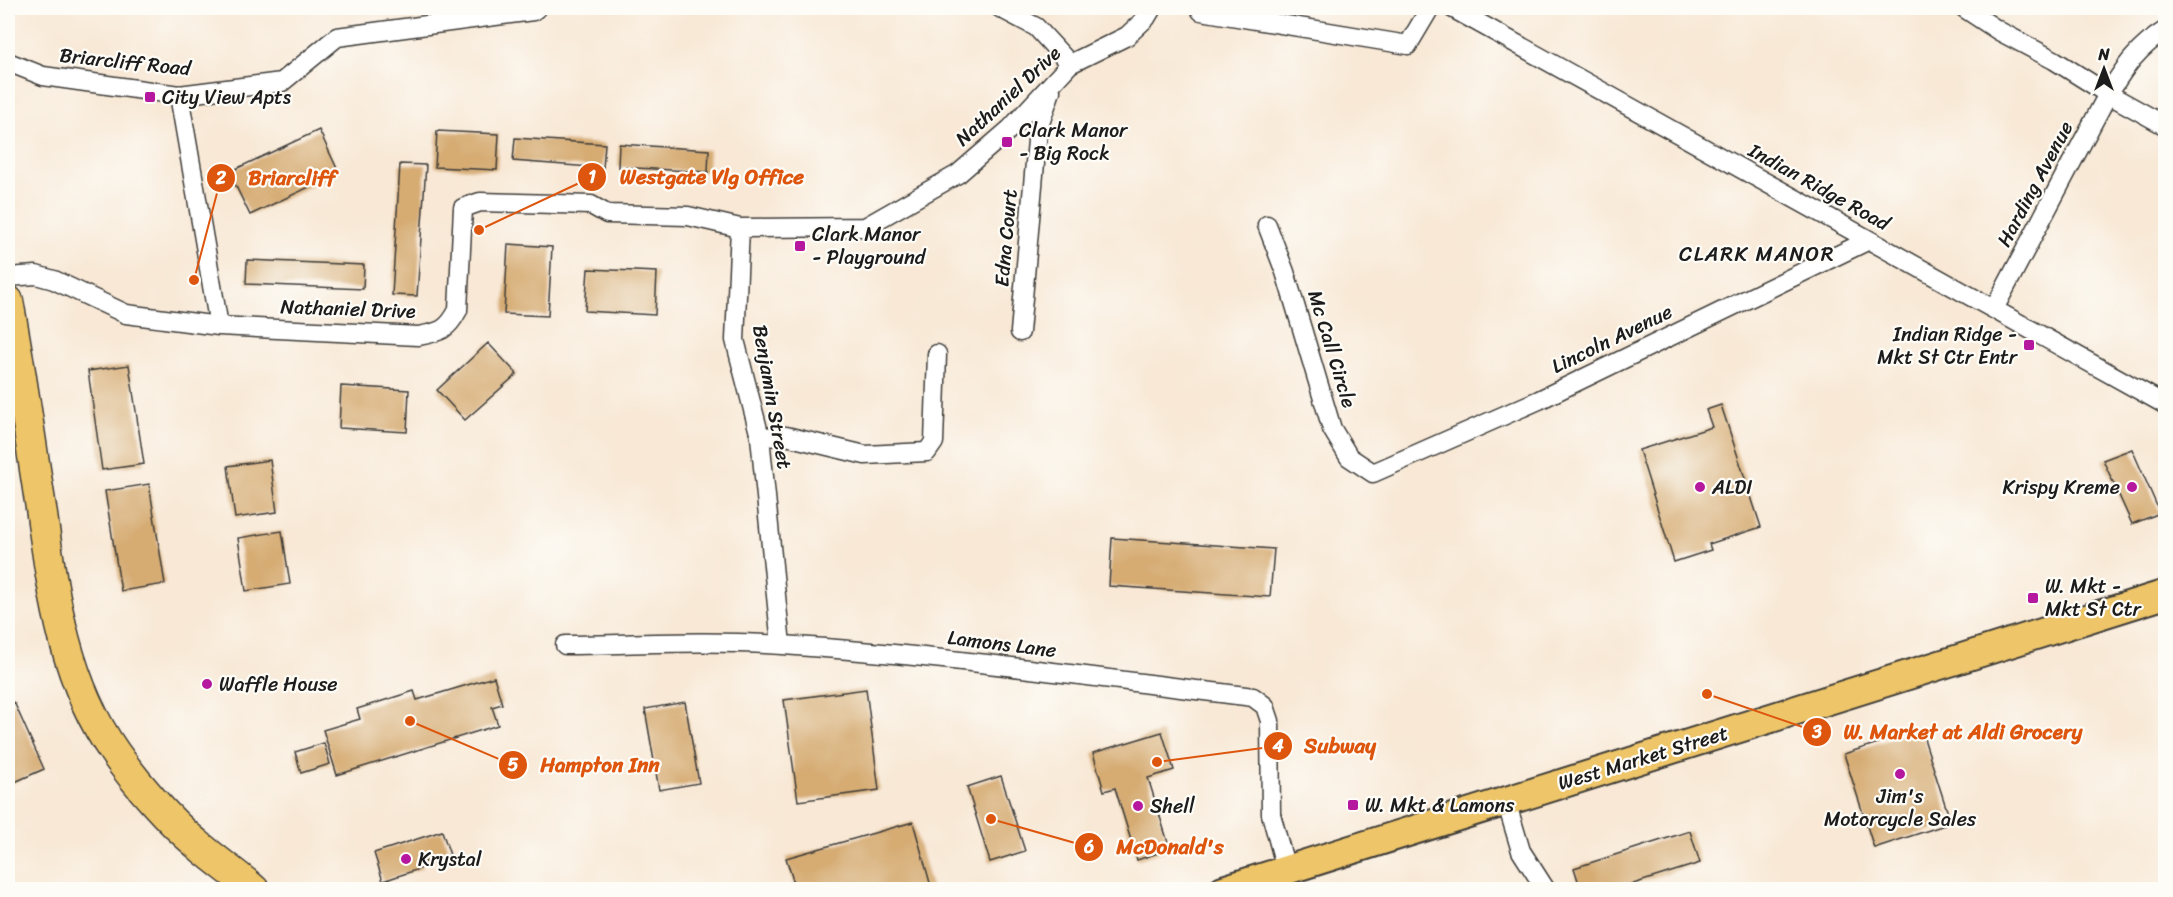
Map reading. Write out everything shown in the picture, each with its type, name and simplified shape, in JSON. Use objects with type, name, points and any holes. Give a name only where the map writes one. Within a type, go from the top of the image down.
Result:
[{"type":"highway","points":[[8,301],[17,347],[51,581],[69,661],[80,692],[101,733],[130,774],[196,843],[254,890]]},
{"type":"main road","name":"West Market Street","points":[[1233,888],[1286,869],[2166,594]]},
{"type":"street","name":"Briarcliff Road","points":[[8,62],[43,76],[179,95],[282,82],[337,36],[533,11],[537,8]]},
{"type":"street","points":[[1000,8],[1036,27],[1070,64]]},
{"type":"street","name":"Nathaniel Drive","points":[[8,277],[36,275],[54,280],[126,314],[219,326],[418,336],[437,332],[451,323],[458,310],[463,208],[480,202],[591,205],[607,213],[688,216],[740,228],[865,227],[958,174],[1010,129],[1070,64],[1126,36],[1146,18],[1152,8]]},
{"type":"street","points":[[1201,11],[1408,45],[1430,8]]},
{"type":"street","name":"Indian Ridge Road","points":[[1452,8],[2166,405]]},
{"type":"street","points":[[1964,8],[1998,31],[2054,60],[2108,94],[2166,126]]},
{"type":"street","name":"Harding Avenue","points":[[1994,309],[2108,94],[2128,62],[2147,42],[2166,30]]},
{"type":"street","name":"Edna Court","points":[[1020,332],[1038,129],[1056,79]]},
{"type":"street","points":[[179,95],[219,326]]},
{"type":"street","name":"Mc Call Circle","points":[[1267,225],[1285,272],[1332,429],[1349,457],[1373,472]]},
{"type":"street","name":"Benjamin Street","points":[[740,228],[735,340],[760,437],[781,645]]},
{"type":"street","name":"Lincoln Avenue","points":[[1373,472],[1539,400],[1869,240]]},
{"type":"street","points":[[760,437],[786,436],[864,455],[927,452],[934,442],[937,354]]},
{"type":"street","name":"Lamons Lane","points":[[565,645],[689,642],[781,645],[886,653],[1253,697],[1265,706],[1270,721],[1271,814],[1286,869]]},
{"type":"street","points":[[1506,801],[1521,851],[1546,890]]},
{"type":"building","points":[[319,130],[339,173],[250,215],[229,172]]},
{"type":"building","points":[[437,131],[499,134],[497,170],[435,167]]},
{"type":"building","points":[[515,138],[605,144],[603,168],[513,161]]},
{"type":"building","points":[[619,144],[709,150],[708,172],[618,167]]},
{"type":"building","points":[[400,164],[426,165],[417,296],[392,295]]},
{"type":"building","points":[[508,244],[552,247],[548,316],[504,314]]},
{"type":"building","points":[[247,260],[364,265],[363,289],[246,284]]},
{"type":"building","points":[[588,269],[657,272],[655,315],[585,311]]},
{"type":"building","points":[[488,343],[517,374],[465,420],[437,390]]},
{"type":"building","points":[[129,365],[144,464],[102,470],[88,371]]},
{"type":"building","points":[[341,386],[409,390],[407,432],[339,428]]},
{"type":"building","name":"ALDI","points":[[1721,405],[1761,527],[1709,544],[1711,550],[1674,562],[1639,450],[1712,427],[1706,410]]},
{"type":"building","name":"Krispy Kreme","points":[[2132,449],[2160,513],[2132,524],[2103,460]]},
{"type":"building","points":[[270,460],[277,512],[235,518],[228,466]]},
{"type":"building","points":[[149,484],[165,584],[121,591],[105,491]]},
{"type":"building","points":[[282,531],[290,584],[246,591],[238,538]]},
{"type":"building","points":[[1112,538],[1274,549],[1270,597],[1109,586]]},
{"type":"building","points":[[494,677],[502,704],[492,707],[498,725],[337,775],[323,730],[360,719],[357,709],[414,691],[417,700]]},
{"type":"building","points":[[866,689],[879,790],[798,801],[784,700]]},
{"type":"building","points":[[14,702],[44,769],[8,785],[8,705]]},
{"type":"building","points":[[685,702],[699,783],[659,790],[645,709]]},
{"type":"building","points":[[1921,729],[1951,823],[1874,848],[1844,754]]},
{"type":"building","points":[[1162,732],[1174,770],[1148,778],[1170,849],[1137,860],[1115,788],[1104,791],[1093,753]]},
{"type":"building","points":[[324,743],[330,764],[301,773],[295,752]]},
{"type":"building","points":[[1001,776],[1025,851],[990,862],[967,787]]},
{"type":"building","points":[[913,822],[932,890],[796,890],[786,858]]},
{"type":"building","name":"Krystal","points":[[442,831],[450,855],[421,863],[422,868],[383,881],[374,853]]},
{"type":"building","points":[[1690,831],[1700,863],[1614,890],[1581,890],[1574,868]]},
{"type":"place","name":"City View Apts","points":[[150,97]]},
{"type":"place","name":"Clark Manor - Big Rock","points":[[1007,142]]},
{"type":"place","name":"Westgate Vlg Office","points":[[479,230]]},
{"type":"place","name":"Clark Manor - Playground","points":[[800,246]]},
{"type":"place","name":"Briarcliff","points":[[194,280]]},
{"type":"place","name":"Indian Ridge - Mkt St Ctr Entr","points":[[2029,345]]},
{"type":"place","name":"ALDI","points":[[1700,487]]},
{"type":"place","name":"Krispy Kreme","points":[[2132,487]]},
{"type":"place","name":"W. Mkt - Mkt St Ctr","points":[[2033,598]]},
{"type":"place","name":"Waffle House","points":[[207,684]]},
{"type":"place","name":"W. Market at Aldi Grocery","points":[[1707,694]]},
{"type":"place","name":"Hampton Inn","points":[[410,721]]},
{"type":"place","name":"Subway","points":[[1157,762]]},
{"type":"place","name":"Jim's Motorcycle Sales","points":[[1900,774]]},
{"type":"place","name":"W. Mkt & Lamons","points":[[1353,805]]},
{"type":"place","name":"Shell","points":[[1138,806]]},
{"type":"place","name":"McDonald's","points":[[991,819]]},
{"type":"place","name":"Krystal","points":[[406,859]]},
{"type":"district","name":"CLARK MANOR","points":[[1757,254]]}]
